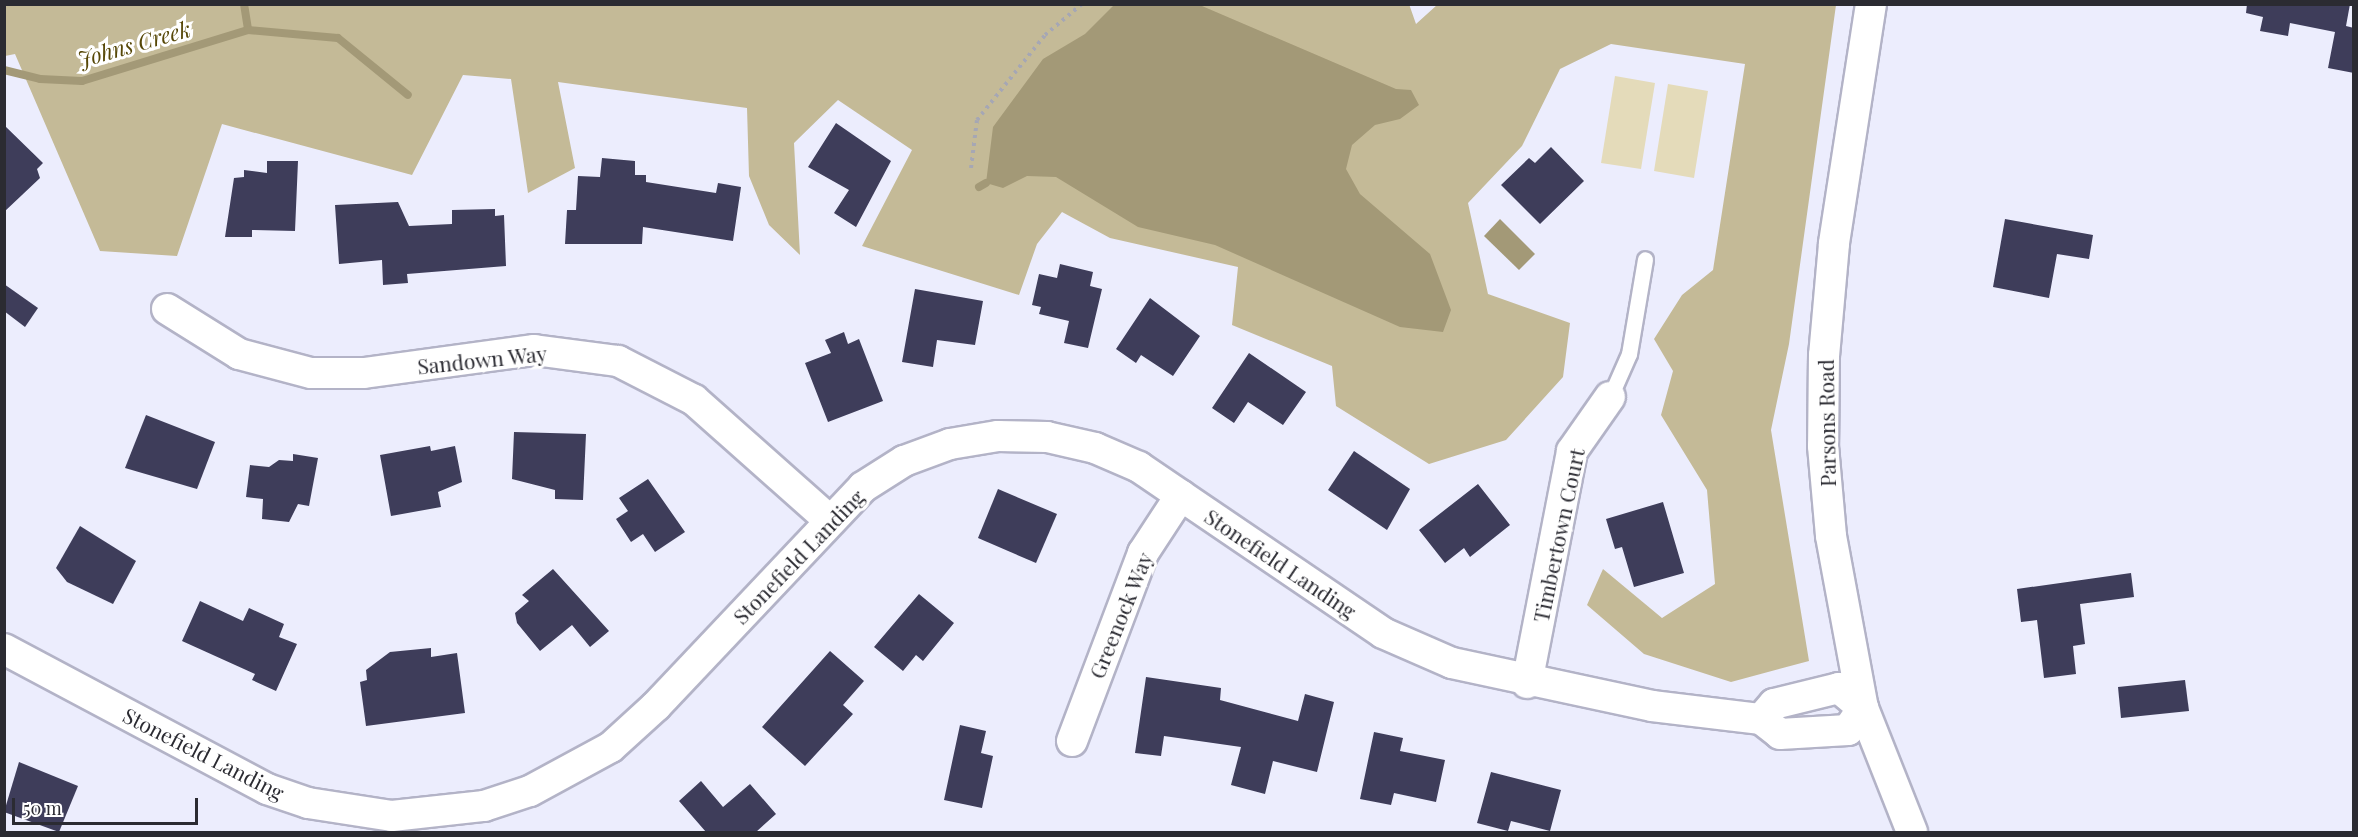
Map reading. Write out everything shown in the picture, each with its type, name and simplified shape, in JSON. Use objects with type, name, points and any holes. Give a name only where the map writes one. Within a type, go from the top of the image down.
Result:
[{"type":"street","name":"Parsons Road","points":[[1871,4],[1834,244],[1823,386],[1831,536],[1863,708],[1912,832]]},
{"type":"street","name":"Sandown Way","points":[[167,309],[240,354],[311,373],[364,373],[534,350],[618,361],[694,400],[828,519]]},
{"type":"street","name":"Timbertown Court","points":[[1527,684],[1572,451],[1610,397]]},
{"type":"street","name":"Stonefield Landing","points":[[4,649],[267,789],[349,812],[435,814],[530,791],[611,747],[656,706],[828,519],[863,487],[904,461],[950,444],[998,436],[1047,437],[1095,448],[1139,467],[1383,633],[1452,663],[1527,684],[1761,718],[1774,704],[1839,688],[1863,708]]},
{"type":"street","name":"Greenock Way","points":[[1072,741],[1143,553],[1181,495]]},
{"type":"lane","points":[[1610,397],[1629,354],[1645,259]]},
{"type":"path","points":[[971,168],[977,120],[1045,35],[1082,4]]},
{"type":"shaded area","points":[[5,4],[1409,4],[1416,24],[1437,5],[1836,5],[1789,344],[1771,430],[1809,661],[1731,682],[1644,654],[1587,605],[1603,569],[1662,618],[1715,584],[1707,490],[1661,415],[1673,371],[1654,339],[1682,295],[1713,270],[1745,64],[1611,44],[1560,69],[1522,146],[1468,203],[1488,294],[1570,323],[1563,377],[1506,440],[1429,464],[1336,406],[1332,366],[1232,325],[1238,267],[1110,238],[1062,212],[1037,244],[1019,295],[862,246],[912,150],[838,100],[794,143],[800,255],[769,225],[749,176],[747,108],[558,82],[575,168],[528,193],[511,79],[463,75],[412,175],[222,124],[177,256],[100,251],[15,54],[5,56]]},
{"type":"shaded area","points":[[1115,4],[1202,6],[1396,89],[1411,90],[1419,105],[1400,119],[1375,125],[1352,145],[1346,169],[1360,194],[1430,254],[1451,310],[1443,332],[1400,327],[1215,245],[1138,227],[1056,177],[1027,176],[1003,188],[986,183],[993,127],[1043,59],[1085,34]]},
{"type":"shaded area","points":[[1615,76],[1655,83],[1641,169],[1601,163]]},
{"type":"shaded area","points":[[1668,84],[1708,91],[1694,178],[1654,171]]},
{"type":"shaded area","points":[[1500,219],[1535,254],[1519,270],[1484,236]]},
{"type":"building","points":[[2247,4],[2350,4],[2346,26],[2354,28],[2354,73],[2328,68],[2335,32],[2290,23],[2288,36],[2260,31],[2263,17],[2246,13]]},
{"type":"building","points":[[836,123],[891,161],[856,227],[834,213],[849,190],[808,167]]},
{"type":"building","points":[[4,125],[43,163],[37,169],[40,178],[4,212]]},
{"type":"building","points":[[1551,147],[1584,181],[1540,224],[1501,185],[1529,158],[1535,163]]},
{"type":"building","points":[[602,158],[635,161],[635,175],[646,175],[646,182],[716,193],[718,183],[741,187],[733,241],[643,227],[642,244],[565,244],[567,210],[576,210],[578,176],[600,177]]},
{"type":"building","points":[[267,161],[298,161],[295,231],[252,230],[252,237],[225,237],[234,178],[244,177],[244,170],[267,173]]},
{"type":"building","points":[[398,202],[409,226],[452,224],[452,210],[495,209],[495,216],[504,215],[506,266],[407,274],[408,283],[383,285],[382,260],[339,264],[335,205]]},
{"type":"building","points":[[2005,219],[2093,235],[2089,259],[2057,254],[2049,298],[1993,287]]},
{"type":"building","points":[[1060,264],[1093,272],[1090,286],[1102,289],[1088,348],[1064,343],[1069,321],[1039,314],[1041,307],[1032,305],[1039,274],[1057,278]]},
{"type":"building","points":[[4,284],[38,308],[25,327],[4,311]]},
{"type":"building","points":[[915,289],[983,301],[975,345],[937,340],[933,367],[902,362]]},
{"type":"building","points":[[1150,298],[1200,336],[1173,376],[1141,355],[1136,363],[1116,349]]},
{"type":"building","points":[[844,332],[848,344],[859,339],[883,401],[828,422],[805,363],[831,353],[825,340]]},
{"type":"building","points":[[1249,353],[1306,392],[1283,425],[1248,402],[1234,423],[1212,408]]},
{"type":"building","points":[[146,415],[215,442],[197,489],[125,468]]},
{"type":"building","points":[[514,432],[586,434],[583,500],[555,499],[555,490],[512,479]]},
{"type":"building","points":[[430,446],[431,451],[455,446],[462,482],[438,492],[441,507],[391,516],[380,455]]},
{"type":"building","points":[[1354,451],[1410,489],[1387,530],[1328,490]]},
{"type":"building","points":[[293,454],[318,458],[309,506],[298,504],[289,522],[262,519],[263,499],[246,497],[250,465],[269,467],[279,460],[293,461]]},
{"type":"building","points":[[648,479],[685,532],[655,552],[643,534],[631,542],[616,519],[628,511],[619,498]]},
{"type":"building","points":[[1478,484],[1510,525],[1470,557],[1464,548],[1445,563],[1419,530]]},
{"type":"building","points":[[998,489],[1057,514],[1036,563],[978,538]]},
{"type":"building","points":[[1663,502],[1684,573],[1634,587],[1622,547],[1615,549],[1606,519]]},
{"type":"building","points":[[80,526],[136,561],[113,604],[67,582],[56,568]]},
{"type":"building","points":[[553,569],[609,631],[590,647],[572,625],[540,651],[517,623],[515,613],[529,601],[522,595]]},
{"type":"building","points":[[2131,573],[2134,597],[2080,604],[2085,644],[2073,646],[2076,674],[2044,678],[2037,620],[2021,622],[2017,589]]},
{"type":"building","points":[[919,594],[954,623],[923,661],[916,655],[903,671],[874,647]]},
{"type":"building","points":[[200,601],[243,621],[249,608],[284,624],[279,637],[297,644],[276,691],[252,680],[255,674],[182,641]]},
{"type":"building","points":[[431,648],[431,657],[457,653],[465,713],[366,726],[360,682],[367,680],[366,670],[390,652]]},
{"type":"building","points":[[830,651],[864,681],[843,705],[853,714],[805,766],[762,727]]},
{"type":"building","points":[[1146,677],[1221,688],[1220,700],[1298,721],[1305,694],[1334,702],[1317,772],[1273,761],[1265,794],[1231,785],[1241,747],[1164,736],[1161,756],[1135,753]]},
{"type":"building","points":[[2185,680],[2189,711],[2121,718],[2118,687]]},
{"type":"building","points":[[960,725],[986,731],[981,753],[993,756],[982,808],[944,800]]},
{"type":"building","points":[[1374,732],[1403,738],[1400,751],[1445,760],[1436,802],[1394,793],[1391,805],[1360,799]]},
{"type":"building","points":[[19,762],[78,786],[59,832],[4,812]]},
{"type":"building","points":[[1491,772],[1561,790],[1550,831],[1511,821],[1508,831],[1477,823]]},
{"type":"building","points":[[701,781],[723,807],[750,784],[776,814],[756,832],[706,832],[679,801]]},
{"type":"waterway","name":"Johns Creek","points":[[244,4],[248,30]]},
{"type":"waterway","name":"Johns Creek","points":[[4,70],[40,79],[82,81],[248,30],[338,38],[408,95]]},
{"type":"waterway","points":[[979,187],[986,183]]}]
